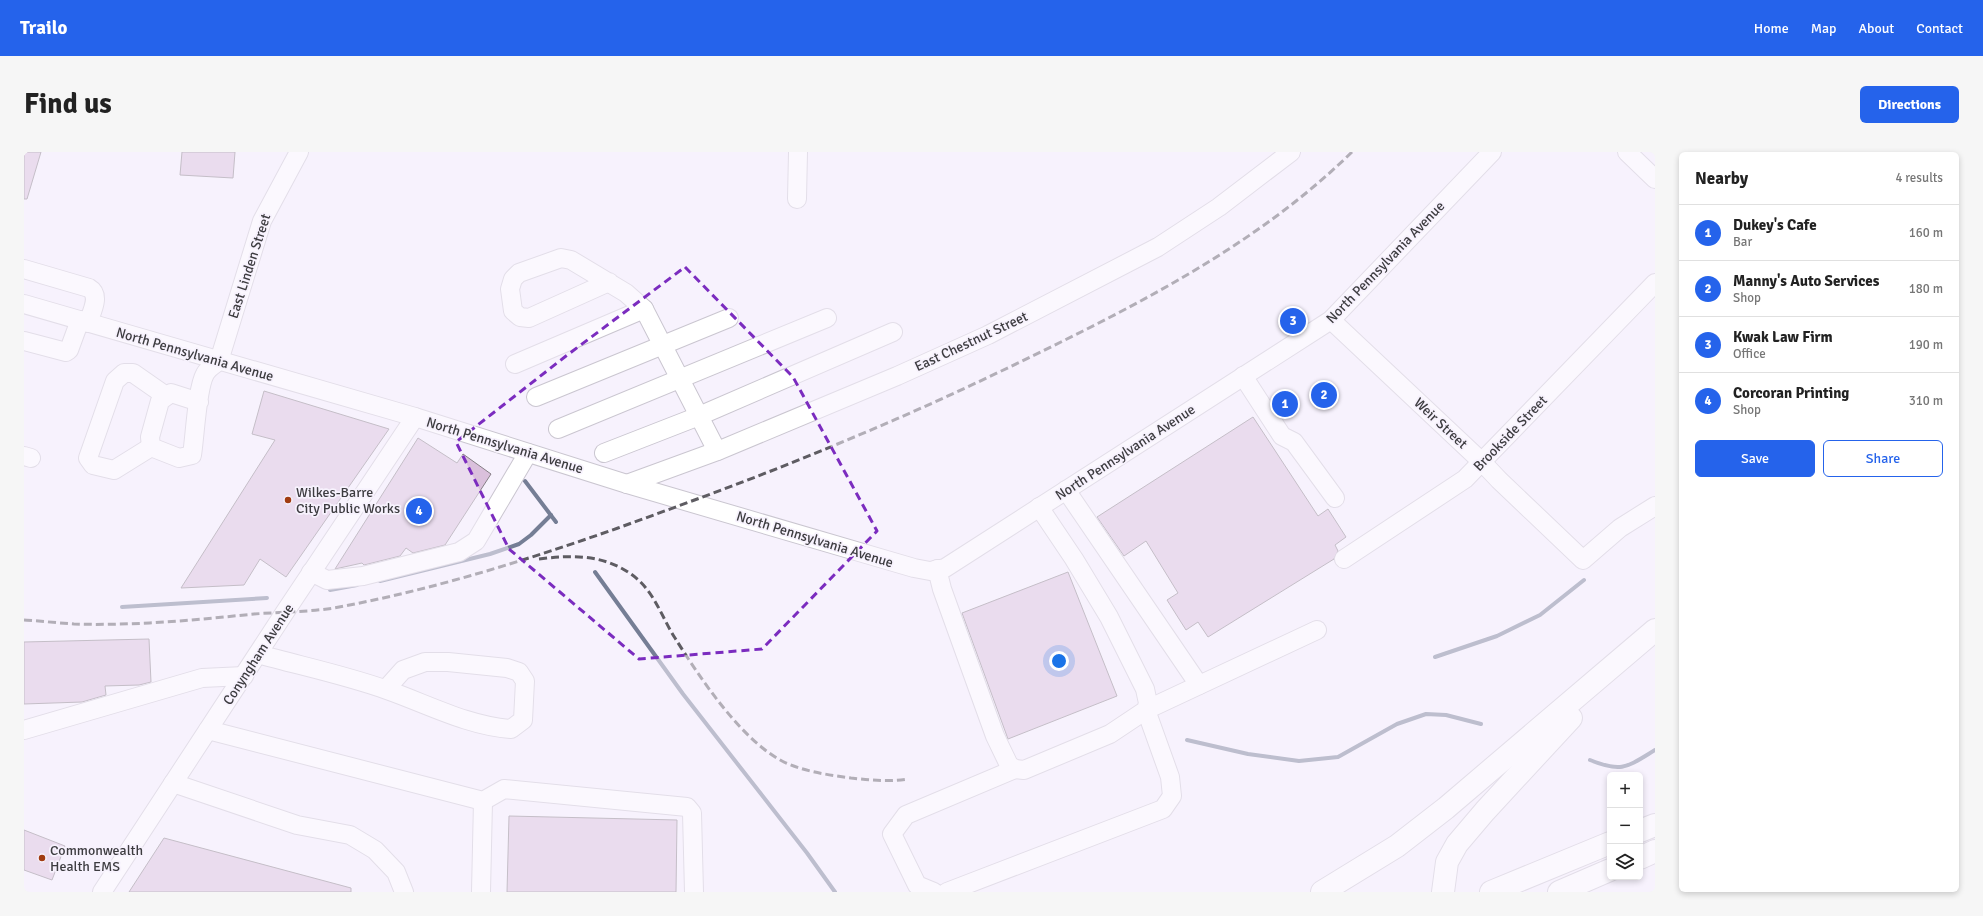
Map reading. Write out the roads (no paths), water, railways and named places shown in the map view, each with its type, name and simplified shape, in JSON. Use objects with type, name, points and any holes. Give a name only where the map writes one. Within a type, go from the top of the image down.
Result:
[{"type":"main road","points":[[1322,892],[1397,846],[1446,808],[1655,630]]},
{"type":"main road","points":[[1443,892],[1447,862],[1457,844],[1469,829],[1560,728],[1655,636]]},
{"type":"main road","points":[[1643,830],[1655,825]]},
{"type":"main road","points":[[1491,892],[1608,844]]},
{"type":"main road","points":[[1643,857],[1655,852]]},
{"type":"main road","points":[[1559,892],[1607,871]]},
{"type":"street","name":"East Linden Street","points":[[218,361],[262,221],[299,152]]},
{"type":"street","points":[[797,199],[798,152]]},
{"type":"street","name":"East Chestnut Street","points":[[627,484],[718,450],[897,376],[981,338],[1095,281],[1158,247],[1219,207],[1291,152]]},
{"type":"street","name":"North Pennsylvania Avenue","points":[[24,304],[415,417],[627,484],[914,568],[930,571],[945,568],[1331,320],[1492,152]]},
{"type":"street","points":[[1627,152],[1655,179]]},
{"type":"street","points":[[609,282],[529,318],[520,317],[513,311],[510,289],[513,279],[519,273],[561,258],[571,260],[609,282],[626,292],[644,309],[718,450]]},
{"type":"street","points":[[24,269],[89,288],[94,291],[96,296],[69,350],[66,352],[24,341]]},
{"type":"street","name":"Brookside Street","points":[[1344,559],[1465,480],[1655,283]]},
{"type":"street","points":[[515,364],[644,309]]},
{"type":"street","points":[[536,397],[729,318]]},
{"type":"street","points":[[558,429],[827,318]]},
{"type":"street","name":"Weir Street","points":[[1331,320],[1482,462],[1583,560],[1620,528],[1655,506]]},
{"type":"street","points":[[604,453],[699,416],[893,332]]},
{"type":"street","points":[[151,447],[179,458],[192,455],[199,402],[205,374],[218,361]]},
{"type":"street","points":[[151,447],[114,470],[93,465],[88,458],[115,381],[124,373],[133,373],[166,396]]},
{"type":"street","points":[[1243,376],[1282,436],[1294,442],[1335,498]]},
{"type":"street","points":[[151,447],[150,437],[160,401],[171,393],[199,402]]},
{"type":"street","name":"Conyngham Avenue","points":[[102,892],[311,572],[415,417]]},
{"type":"street","points":[[311,572],[327,580],[363,576],[459,552],[476,541],[528,453]]},
{"type":"street","points":[[1066,490],[1199,685]]},
{"type":"street","points":[[947,892],[1163,809],[1172,796],[1170,777],[1146,710],[1148,703],[1145,689],[1109,617],[1074,559],[1039,508]]},
{"type":"street","points":[[937,570],[942,589],[995,736],[1009,765],[1015,769],[1024,770],[1110,734],[1146,710],[1316,630]]},
{"type":"street","points":[[258,654],[386,689],[461,718],[501,728],[511,729],[523,720],[525,681],[519,672],[507,668],[448,662],[425,662],[403,670],[386,689]]},
{"type":"street","points":[[24,730],[202,678],[244,676]]},
{"type":"street","points":[[208,730],[483,801],[504,789],[687,807],[692,813],[694,892]]},
{"type":"street","points":[[934,892],[917,885],[892,834],[906,815],[1015,769]]},
{"type":"street","points":[[173,783],[297,825],[350,835],[375,850],[396,872],[404,892]]},
{"type":"street","points":[[481,892],[483,801]]},
{"type":"waterway","points":[[525,481],[556,522]]},
{"type":"waterway","points":[[380,581],[490,554],[519,544],[531,535],[551,515]]},
{"type":"waterway","points":[[595,572],[683,694],[807,853],[835,892]]},
{"type":"waterway","points":[[1435,657],[1497,636],[1540,615],[1584,580]]},
{"type":"waterway","points":[[330,590],[357,585]]},
{"type":"waterway","points":[[122,607],[267,598]]},
{"type":"waterway","points":[[1187,740],[1248,754],[1299,761],[1338,757],[1397,724],[1426,714],[1446,715],[1481,724]]},
{"type":"waterway","points":[[1590,760],[1610,766],[1624,766],[1638,761],[1655,750]]},
{"type":"railway","points":[[24,620],[74,624],[142,623],[334,608],[406,593],[478,574],[618,528],[762,475],[907,415],[1083,331],[1190,273],[1258,230],[1322,180],[1352,152]]},
{"type":"railway","points":[[539,559],[563,557],[598,559],[620,567],[639,580],[651,595],[670,630],[710,690],[739,725],[754,741],[770,754],[794,766],[826,774],[872,780],[908,779]]},
{"type":"place","name":"Kwak Law Firm","points":[[1293,321]]},
{"type":"place","name":"Manny's Auto Services","points":[[1324,395]]},
{"type":"place","name":"Dukey's Cafe","points":[[1285,404]]},
{"type":"place","name":"Wilkes-Barre City Public Works","points":[[288,500]]},
{"type":"place","name":"Corcoran Printing","points":[[419,511]]},
{"type":"place","name":"Commonwealth Health EMS","points":[[42,858]]}]
